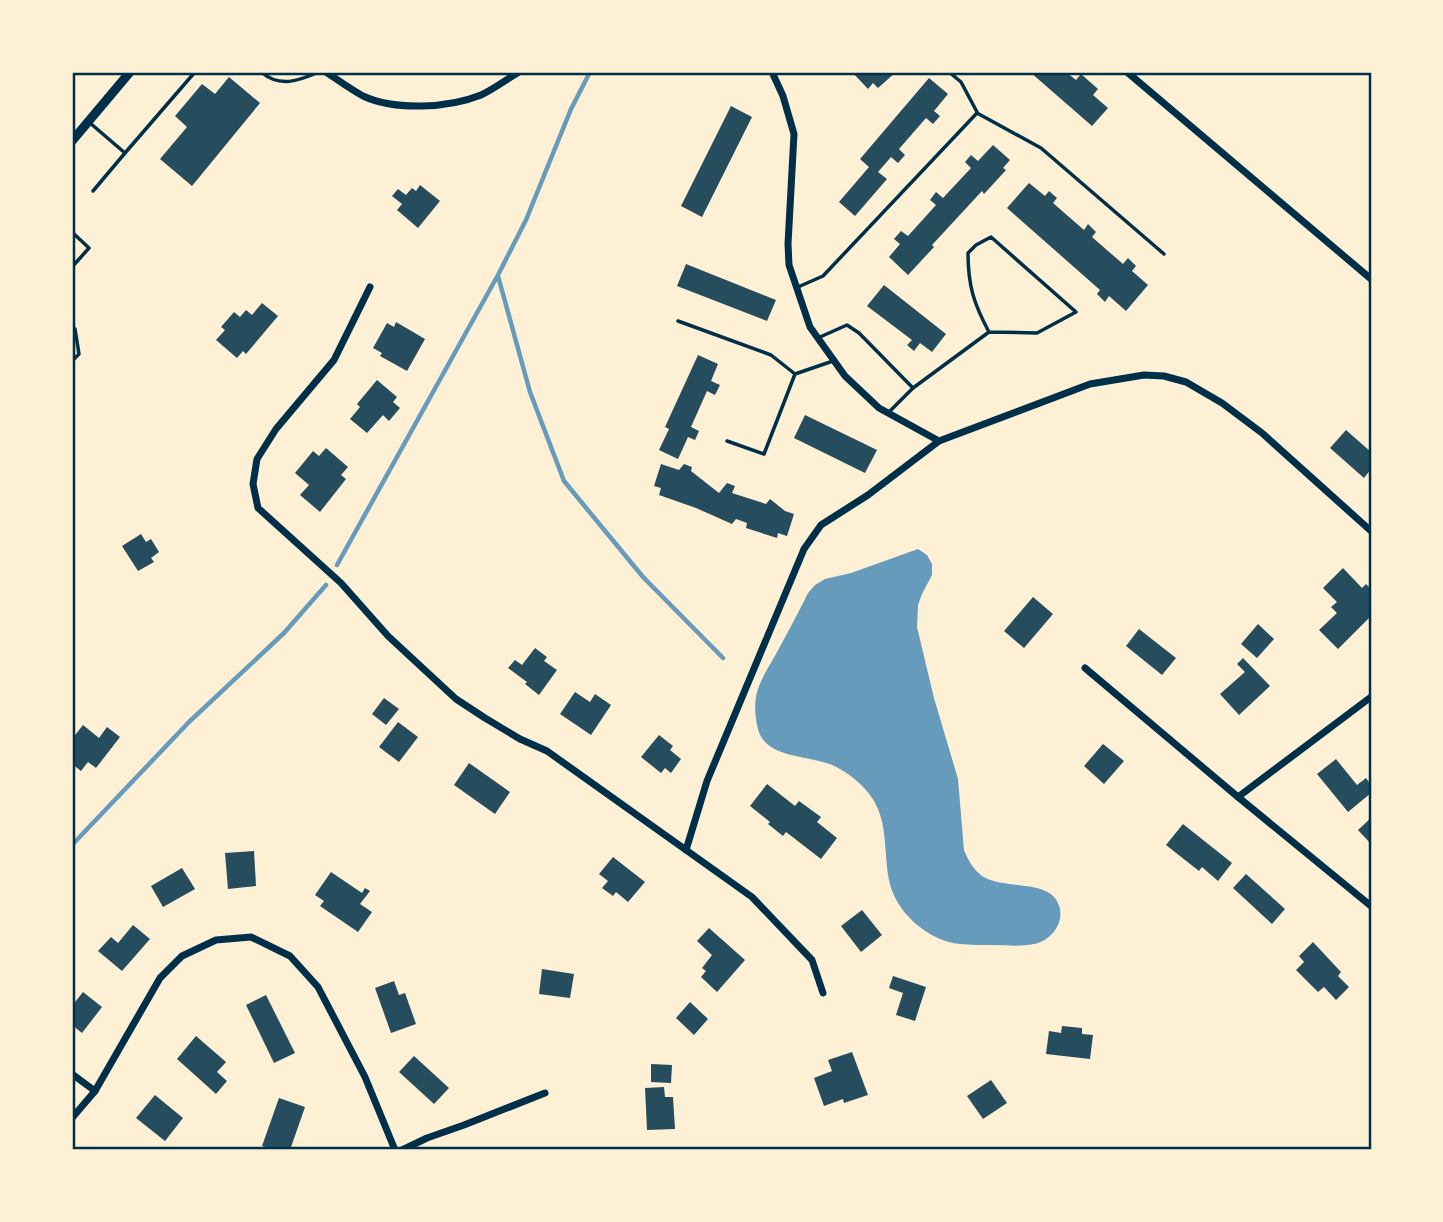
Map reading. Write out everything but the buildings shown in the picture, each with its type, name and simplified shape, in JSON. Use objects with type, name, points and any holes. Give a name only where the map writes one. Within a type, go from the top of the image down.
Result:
[{"type":"street","points":[[72,141],[76,129],[89,122],[130,72]]},
{"type":"street","points":[[326,72],[364,96],[418,107],[482,94],[519,72]]},
{"type":"street","points":[[772,72],[783,96],[794,134],[789,265],[810,327],[845,376],[879,408],[939,441]]},
{"type":"street","points":[[1126,72],[1371,279]]},
{"type":"street","points":[[370,287],[334,360],[276,429],[257,459],[253,484],[258,509],[341,583],[388,636],[456,699],[520,739],[547,751],[752,898],[812,960],[823,993]]},
{"type":"street","points":[[686,850],[707,781],[804,549],[821,525],[868,495],[939,441],[1090,384],[1144,375],[1164,376],[1186,382],[1222,403],[1262,433],[1371,531]]},
{"type":"street","points":[[1085,668],[1371,906]]},
{"type":"street","points":[[1238,797],[1371,697]]},
{"type":"street","points":[[72,1118],[95,1091],[160,978],[182,956],[216,940],[251,937],[290,956],[318,987],[365,1077],[395,1150]]},
{"type":"street","points":[[72,1074],[95,1091]]},
{"type":"street","points":[[402,1150],[545,1093]]},
{"type":"lane","points":[[93,191],[195,72]]},
{"type":"lane","points":[[261,72],[286,84],[318,72]]},
{"type":"lane","points":[[949,72],[961,82],[977,113],[1041,148],[1164,254]]},
{"type":"lane","points":[[796,288],[823,276],[977,113]]},
{"type":"lane","points":[[89,122],[125,153]]},
{"type":"lane","points":[[72,235],[73,233],[89,248],[72,267]]},
{"type":"lane","points":[[888,413],[913,387],[989,332],[1037,333],[1076,312],[991,237],[968,253],[968,274],[974,303],[989,332]]},
{"type":"lane","points":[[678,321],[771,355],[795,374]]},
{"type":"lane","points":[[72,326],[75,329],[79,354],[72,361]]},
{"type":"lane","points":[[818,338],[847,326],[859,334],[913,387]]},
{"type":"lane","points":[[727,441],[764,454],[795,374],[833,360]]},
{"type":"water","points":[[918,549],[927,555],[932,564],[932,575],[918,605],[917,627],[958,779],[964,850],[971,864],[982,876],[1003,883],[1038,888],[1056,899],[1060,909],[1059,921],[1050,936],[1040,942],[1018,946],[960,944],[948,942],[925,931],[906,914],[892,892],[883,828],[876,804],[869,793],[834,766],[786,754],[768,745],[758,729],[755,706],[759,687],[808,593],[815,585],[825,579],[851,573]]},
{"type":"waterway","points":[[337,565],[498,275],[526,220],[571,109],[590,72]]},
{"type":"waterway","points":[[498,276],[530,392],[564,481],[643,577],[723,658]]},
{"type":"waterway","points":[[72,845],[189,722],[284,633],[326,585]]}]
